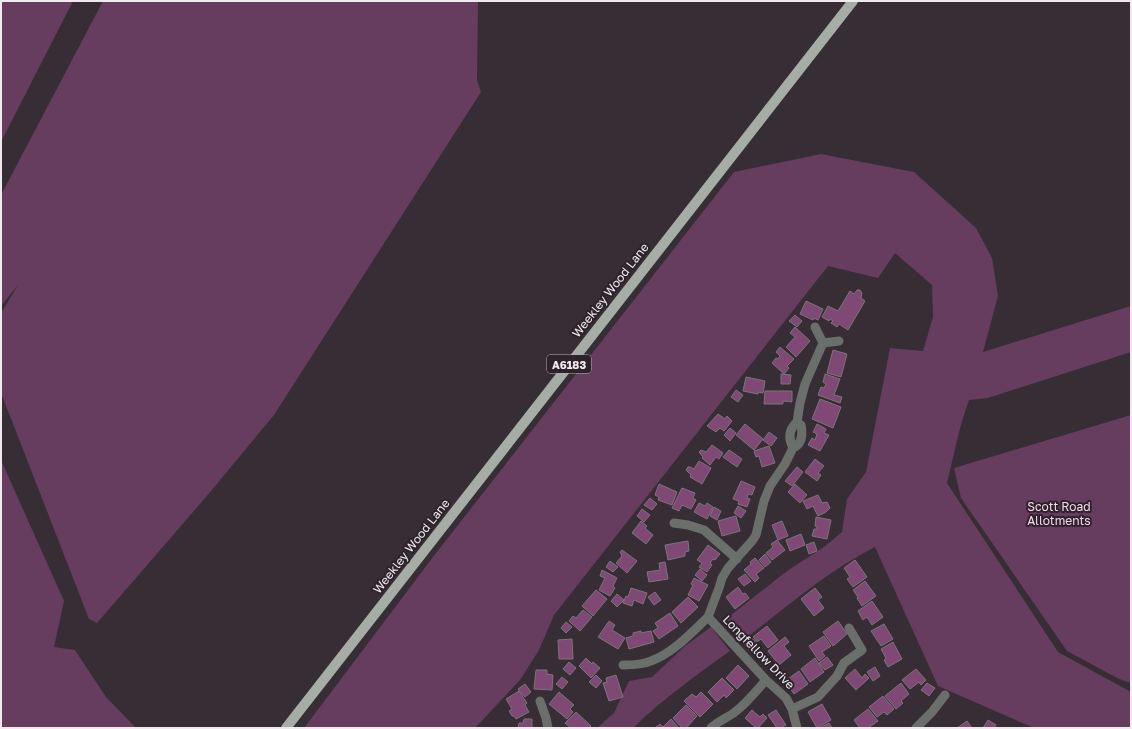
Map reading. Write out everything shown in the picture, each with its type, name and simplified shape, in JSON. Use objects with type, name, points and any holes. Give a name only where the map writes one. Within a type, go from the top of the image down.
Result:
[{"type":"main road","name":"Weekley Wood Lane","points":[[286,728],[853,1]]},
{"type":"street","points":[[814,327],[823,343],[839,341]]},
{"type":"street","name":"Longfellow Drive","points":[[797,728],[792,709],[786,698],[766,680],[708,617],[722,578],[756,534],[764,501],[770,486],[785,464],[793,448],[800,444],[802,436],[801,425],[797,422],[800,403],[805,384],[823,343]]},
{"type":"street","points":[[674,523],[688,525],[704,530],[736,559]]},
{"type":"street","points":[[623,665],[651,662],[668,652],[691,634],[708,617]]},
{"type":"street","points":[[792,709],[818,697],[837,676],[844,663],[862,650],[850,628]]},
{"type":"street","points":[[711,728],[735,712],[750,699],[766,680]]},
{"type":"street","points":[[916,728],[932,712],[944,695]]},
{"type":"street","points":[[540,701],[548,728]]},
{"type":"green space","points":[[1,1],[73,1],[1,142]]},
{"type":"green space","points":[[103,1],[478,1],[477,80],[481,92],[274,415],[206,497],[97,623],[89,619],[1,393],[1,313],[18,285],[1,306],[1,195]]},
{"type":"green space","points":[[821,154],[914,172],[976,228],[992,258],[998,296],[983,352],[1131,306],[1131,352],[988,398],[969,400],[959,431],[947,483],[1058,652],[1131,692],[1131,728],[1034,728],[938,686],[875,547],[840,567],[823,579],[741,642],[726,619],[787,571],[824,547],[842,532],[847,499],[866,472],[890,348],[923,351],[933,317],[932,285],[895,253],[878,278],[828,266],[554,615],[539,650],[520,680],[475,728],[304,728],[433,557],[734,172]]},
{"type":"green space","name":"Scott Road Allotments","points":[[1131,415],[1131,683],[1119,679],[1067,651],[961,498],[954,468]]},
{"type":"green space","points":[[1,460],[64,601],[54,647],[75,650],[106,697],[136,728],[1,728]]},
{"type":"green space","points":[[711,627],[730,651],[668,697],[633,728],[597,728],[614,713],[629,681],[652,677],[685,646]]},
{"type":"building","points":[[857,290],[860,290],[862,293],[861,298],[865,301],[848,330],[839,324],[837,327],[831,323],[833,321],[830,319],[829,321],[822,317],[828,306],[838,311],[850,291],[854,294]]},
{"type":"building","points":[[806,301],[823,309],[818,320],[814,318],[813,320],[800,314]]},
{"type":"building","points":[[795,315],[802,321],[797,327],[789,321]]},
{"type":"building","points":[[795,327],[810,341],[796,357],[786,347],[795,337],[790,333]]},
{"type":"building","points":[[780,347],[794,359],[787,366],[789,368],[784,374],[772,363],[780,356],[776,352]]},
{"type":"building","points":[[833,350],[847,354],[841,377],[827,373]]},
{"type":"building","points":[[781,374],[791,375],[790,384],[781,384]]},
{"type":"building","points":[[825,374],[840,379],[834,395],[842,397],[840,403],[818,395],[821,387],[824,388],[826,384],[823,382]]},
{"type":"building","points":[[746,377],[765,381],[763,393],[758,392],[758,394],[743,391]]},
{"type":"building","points":[[736,390],[743,395],[738,402],[731,397]]},
{"type":"building","points":[[765,391],[792,391],[792,402],[783,401],[783,404],[764,404]]},
{"type":"building","points":[[820,399],[841,407],[833,428],[812,419]]},
{"type":"building","points":[[718,414],[725,419],[727,416],[732,421],[724,431],[720,428],[716,432],[707,426]]},
{"type":"building","points":[[745,424],[763,439],[754,450],[736,435]]},
{"type":"building","points":[[817,424],[826,429],[824,433],[829,435],[820,451],[808,445],[812,438],[815,440],[817,434],[813,432]]},
{"type":"building","points":[[730,428],[736,433],[730,441],[724,435]]},
{"type":"building","points":[[769,432],[777,438],[771,446],[763,440]]},
{"type":"building","points":[[712,445],[723,453],[719,459],[716,457],[710,465],[702,458],[703,457],[699,452],[701,450],[706,452]]},
{"type":"building","points":[[769,446],[775,463],[762,467],[759,456],[756,457],[754,451]]},
{"type":"building","points":[[729,450],[742,459],[737,467],[723,457]]},
{"type":"building","points":[[815,459],[824,466],[818,473],[821,475],[817,481],[805,472]]},
{"type":"building","points":[[699,461],[711,468],[702,484],[690,477],[691,475],[686,470],[688,467],[694,469]]},
{"type":"building","points":[[797,467],[803,472],[792,486],[785,481]]},
{"type":"building","points":[[741,481],[755,487],[752,495],[748,494],[747,498],[750,499],[747,507],[738,504],[739,501],[733,499]]},
{"type":"building","points":[[659,484],[677,492],[672,505],[658,500],[659,497],[655,495]]},
{"type":"building","points":[[795,484],[807,495],[800,503],[788,492]]},
{"type":"building","points":[[682,488],[695,493],[693,498],[696,500],[691,509],[682,505],[679,511],[672,508]]},
{"type":"building","points":[[818,495],[822,503],[827,502],[830,508],[818,516],[813,506],[807,509],[803,501]]},
{"type":"building","points":[[650,498],[657,504],[652,510],[644,505]]},
{"type":"building","points":[[699,503],[705,506],[707,503],[713,507],[707,519],[694,512]]},
{"type":"building","points":[[738,506],[746,511],[741,518],[734,513]]},
{"type":"building","points":[[714,507],[721,511],[717,520],[710,516]]},
{"type":"building","points":[[642,509],[650,515],[644,522],[637,516]]},
{"type":"building","points":[[736,516],[740,531],[722,536],[718,521]]},
{"type":"building","points":[[816,517],[831,520],[827,539],[812,536],[814,529],[817,529],[815,526]]},
{"type":"building","points":[[641,521],[647,526],[645,528],[653,535],[646,544],[632,533]]},
{"type":"building","points":[[782,521],[788,536],[778,540],[772,525]]},
{"type":"building","points":[[801,534],[805,545],[790,551],[786,540]]},
{"type":"building","points":[[777,540],[785,550],[772,560],[766,553],[773,547],[771,544]]},
{"type":"building","points":[[688,541],[689,551],[685,552],[685,556],[668,560],[665,545]]},
{"type":"building","points":[[814,542],[817,551],[809,554],[806,545]]},
{"type":"building","points":[[708,545],[720,554],[710,563],[712,565],[707,572],[699,567],[702,563],[697,560]]},
{"type":"building","points":[[622,550],[637,561],[627,573],[616,563],[622,556],[620,552]]},
{"type":"building","points":[[765,554],[771,562],[765,567],[759,560]]},
{"type":"building","points":[[755,558],[764,568],[756,574],[759,578],[755,582],[744,570]]},
{"type":"building","points":[[855,560],[867,577],[853,587],[847,579],[850,577],[844,568]]},
{"type":"building","points":[[610,561],[618,567],[613,572],[606,567]]},
{"type":"building","points":[[665,562],[668,579],[649,582],[647,572],[660,570],[659,563]]},
{"type":"building","points":[[700,569],[707,575],[702,581],[695,575]]},
{"type":"building","points":[[602,570],[617,578],[613,586],[615,588],[610,596],[599,590],[605,578],[600,576]]},
{"type":"building","points":[[745,574],[751,581],[744,586],[738,579]]},
{"type":"building","points":[[694,578],[708,585],[699,601],[688,595],[693,585],[691,584]]},
{"type":"building","points":[[865,581],[876,596],[862,606],[853,590]]},
{"type":"building","points":[[738,587],[743,594],[745,593],[749,598],[735,609],[726,597]]},
{"type":"building","points":[[631,588],[647,593],[643,604],[634,600],[632,606],[623,603],[626,596],[628,597]]},
{"type":"building","points":[[815,588],[822,597],[818,600],[824,608],[814,616],[801,599]]},
{"type":"building","points":[[596,590],[607,599],[593,616],[582,606]]},
{"type":"building","points":[[655,592],[661,600],[654,605],[648,597]]},
{"type":"building","points":[[617,594],[624,600],[617,607],[611,601]]},
{"type":"building","points":[[688,597],[698,607],[681,623],[672,612]]},
{"type":"building","points":[[872,601],[883,617],[872,625],[867,617],[863,620],[858,611]]},
{"type":"building","points":[[583,610],[592,617],[580,631],[569,621],[573,616],[576,618]]},
{"type":"building","points":[[670,613],[678,626],[659,639],[653,631],[658,628],[655,623]]},
{"type":"building","points":[[609,621],[615,625],[612,630],[625,638],[618,649],[598,637]]},
{"type":"building","points":[[838,621],[847,634],[833,646],[823,632]]},
{"type":"building","points":[[566,622],[572,627],[566,633],[561,628]]},
{"type":"building","points":[[884,624],[893,639],[881,646],[871,631]]},
{"type":"building","points":[[767,626],[778,640],[768,648],[761,639],[757,642],[753,637]]},
{"type":"building","points":[[641,631],[641,633],[651,631],[654,642],[629,649],[626,638],[633,636],[633,633]]},
{"type":"building","points":[[824,636],[831,646],[822,652],[825,656],[819,661],[809,646]]},
{"type":"building","points":[[751,637],[757,644],[749,650],[743,643]]},
{"type":"building","points":[[785,637],[789,642],[784,646],[791,655],[779,665],[768,651]]},
{"type":"building","points":[[572,639],[573,659],[559,659],[558,640]]},
{"type":"building","points":[[893,642],[902,659],[888,667],[884,660],[886,658],[881,649]]},
{"type":"building","points":[[827,657],[833,665],[825,670],[819,663]]},
{"type":"building","points":[[586,658],[592,664],[593,662],[600,668],[591,678],[579,666]]},
{"type":"building","points":[[815,658],[824,672],[810,682],[801,669]]},
{"type":"building","points":[[569,662],[576,668],[570,675],[563,669]]},
{"type":"building","points":[[738,665],[749,676],[737,689],[726,678]]},
{"type":"building","points":[[875,667],[880,676],[873,681],[867,672]]},
{"type":"building","points":[[855,669],[862,678],[865,674],[869,678],[856,690],[845,678]]},
{"type":"building","points":[[916,669],[926,680],[921,685],[919,682],[910,689],[902,680]]},
{"type":"building","points":[[536,670],[547,670],[547,674],[553,675],[552,690],[534,689]]},
{"type":"building","points":[[799,671],[808,684],[794,694],[785,681]]},
{"type":"building","points":[[596,675],[602,681],[596,688],[589,682]]},
{"type":"building","points":[[616,675],[623,697],[609,701],[603,683],[607,682],[606,678]]},
{"type":"building","points":[[562,677],[568,682],[562,689],[556,684]]},
{"type":"building","points":[[722,678],[734,690],[726,698],[724,695],[717,702],[708,692]]},
{"type":"building","points":[[901,683],[909,694],[901,701],[903,703],[896,709],[885,696]]},
{"type":"building","points":[[927,683],[935,688],[929,696],[921,690]]},
{"type":"building","points":[[525,684],[531,692],[525,697],[518,689]]},
{"type":"building","points":[[519,691],[527,703],[525,705],[529,712],[516,719],[509,711],[512,709],[506,699]]},
{"type":"building","points":[[559,692],[574,705],[570,709],[573,712],[567,719],[549,704]]},
{"type":"building","points":[[701,692],[713,704],[700,717],[684,701],[692,694],[696,697]]},
{"type":"building","points":[[883,696],[894,709],[887,715],[884,712],[877,717],[869,707]]},
{"type":"building","points":[[822,704],[831,720],[817,728],[808,712]]},
{"type":"building","points":[[686,705],[697,716],[686,728],[682,728],[673,718]]},
{"type":"building","points":[[868,709],[878,721],[868,728],[860,728],[854,720]]},
{"type":"building","points":[[752,710],[760,717],[763,714],[767,718],[758,728],[756,728],[745,718]]},
{"type":"building","points":[[776,710],[786,725],[780,728],[777,728],[768,715]]},
{"type":"building","points":[[576,712],[591,726],[589,728],[571,728],[565,723]]},
{"type":"building","points":[[524,719],[532,719],[532,728],[518,728],[519,723],[523,723]]},
{"type":"building","points":[[671,719],[679,728],[655,728],[660,724],[663,727]]},
{"type":"building","points":[[988,720],[996,725],[994,728],[983,728]]},
{"type":"building","points":[[967,721],[972,728],[957,728]]},
{"type":"building","points":[[829,723],[832,728],[820,728]]}]
